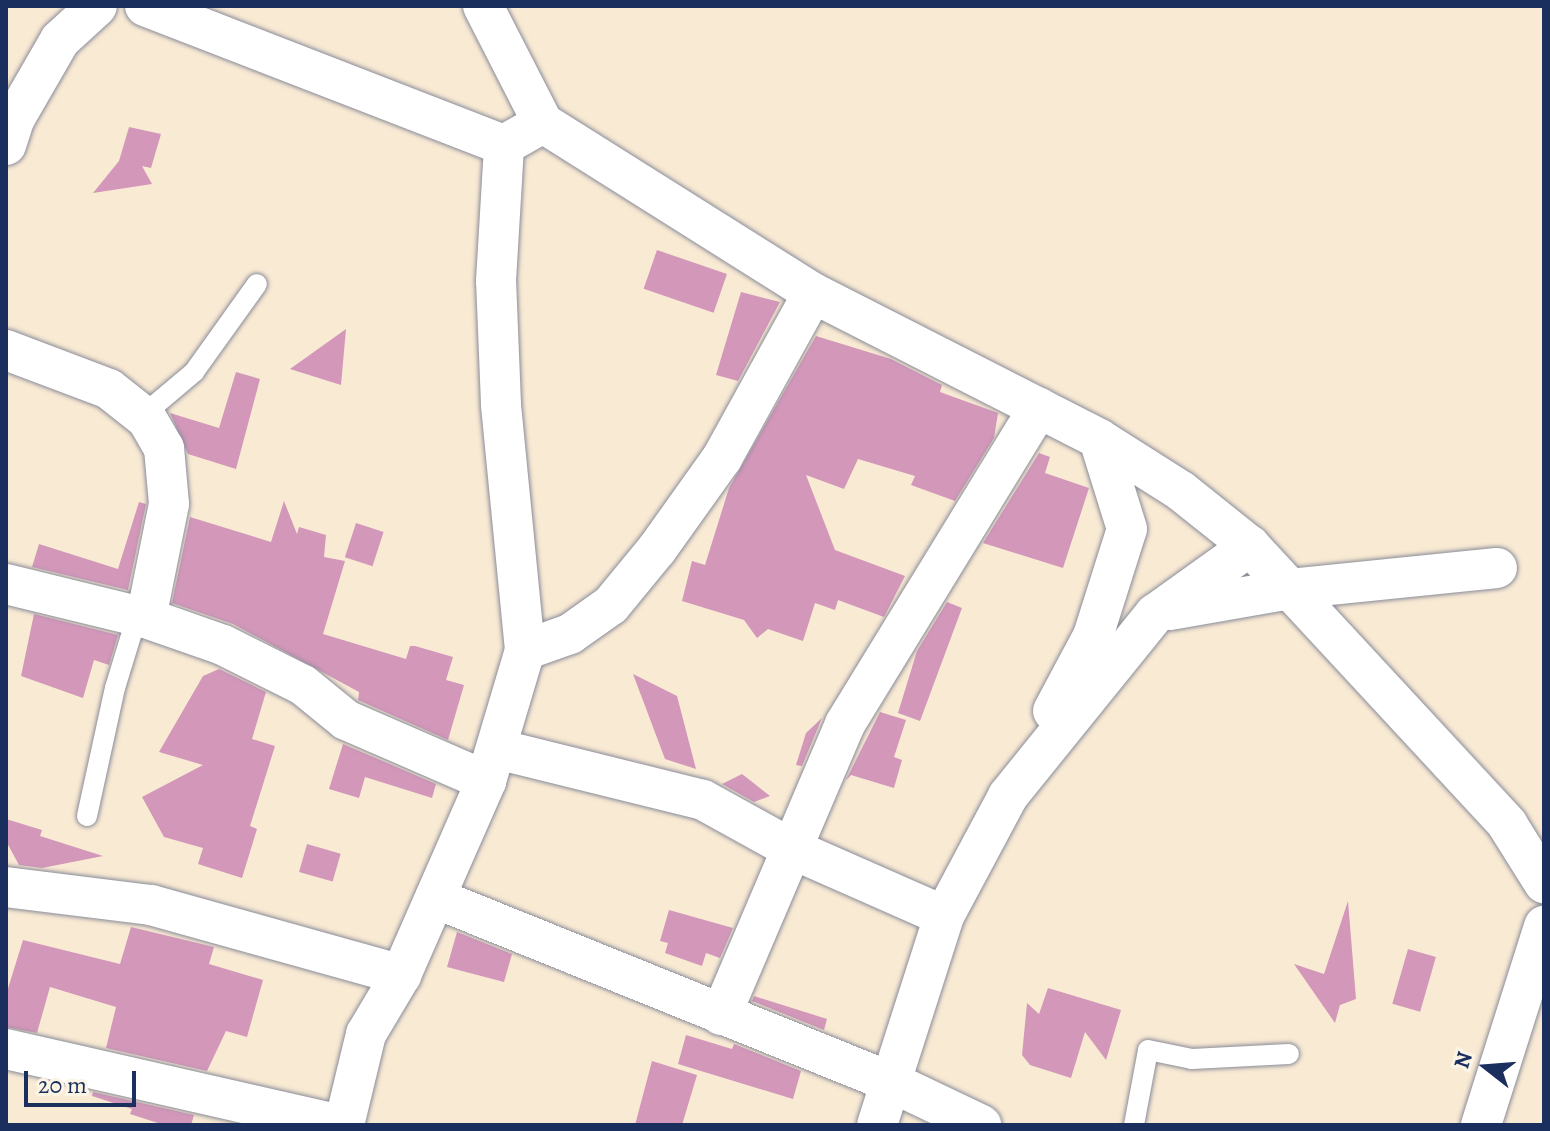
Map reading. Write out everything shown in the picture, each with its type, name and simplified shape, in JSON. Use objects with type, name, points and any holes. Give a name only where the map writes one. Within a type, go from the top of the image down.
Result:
[{"type":"street","points":[[6,145],[15,118],[60,40],[97,6]]},
{"type":"street","points":[[145,6],[504,145]]},
{"type":"street","points":[[483,6],[543,123],[813,293],[1099,439],[1181,491],[1250,546],[1507,824],[1544,883]]},
{"type":"street","points":[[504,145],[543,123]]},
{"type":"street","points":[[6,1049],[342,1125],[366,1034],[401,975],[492,765],[525,650],[498,342],[496,281],[504,145]]},
{"type":"street","points":[[525,650],[570,634],[611,605],[657,549],[722,458],[813,293]]},
{"type":"street","points":[[6,350],[109,389],[143,415],[164,448],[169,504],[142,617]]},
{"type":"street","points":[[721,1015],[845,724],[1039,408]]},
{"type":"street","points":[[877,1125],[944,916],[1093,636],[1127,529],[1099,439]]},
{"type":"street","points":[[1008,796],[1155,614],[1250,546]]},
{"type":"street","points":[[1155,614],[1290,589],[1497,568]]},
{"type":"street","points":[[6,584],[142,617],[270,667],[346,720],[492,765],[703,800],[790,848],[944,916]]},
{"type":"street","points":[[6,887],[151,905],[401,975]]},
{"type":"street","points":[[435,898],[891,1082],[981,1125]]},
{"type":"street","points":[[1481,1125],[1544,926]]},
{"type":"lane","points":[[143,415],[194,372],[257,284]]},
{"type":"lane","points":[[87,816],[115,688],[142,617]]},
{"type":"lane","points":[[1134,1125],[1148,1050],[1192,1059],[1289,1054]]},
{"type":"building","points":[[129,127],[161,134],[151,168],[142,166],[152,184],[93,193],[119,161]]},
{"type":"building","points":[[657,250],[727,274],[714,313],[644,289]]},
{"type":"building","points":[[741,292],[780,302],[738,381],[716,375]]},
{"type":"building","points":[[346,329],[341,385],[290,369]]},
{"type":"building","points":[[816,336],[891,359],[942,385],[940,392],[998,413],[994,438],[955,501],[911,485],[915,476],[858,459],[844,489],[806,475],[835,550],[905,576],[884,617],[838,600],[835,610],[815,603],[803,641],[768,629],[757,638],[744,620],[682,601],[692,561],[705,565],[729,488]]},
{"type":"building","points":[[236,372],[260,379],[236,469],[188,454],[170,413],[219,428]]},
{"type":"building","points":[[1039,453],[1050,457],[1045,473],[1089,488],[1063,568],[983,543]]},
{"type":"building","points":[[284,501],[297,534],[299,527],[326,535],[324,557],[345,561],[323,634],[406,659],[410,646],[453,657],[446,680],[464,685],[448,740],[358,700],[359,692],[233,624],[172,603],[190,517],[271,542]]},
{"type":"building","points":[[139,502],[146,504],[128,590],[32,567],[39,544],[118,569]]},
{"type":"building","points":[[356,523],[384,532],[372,566],[345,557]]},
{"type":"building","points":[[947,602],[962,608],[920,721],[898,713],[917,651]]},
{"type":"building","points":[[34,614],[118,635],[109,665],[94,660],[83,698],[21,676]]},
{"type":"building","points":[[219,669],[266,692],[252,739],[275,746],[250,826],[257,829],[242,878],[198,864],[203,848],[164,837],[142,797],[203,765],[159,752],[203,676]]},
{"type":"building","points":[[633,674],[677,696],[696,769],[665,759]]},
{"type":"building","points":[[880,712],[906,720],[894,757],[902,760],[894,788],[851,775],[846,780]]},
{"type":"building","points":[[822,718],[802,766],[796,765],[806,733]]},
{"type":"building","points":[[343,744],[436,784],[432,798],[365,777],[359,798],[329,789]]},
{"type":"building","points":[[742,774],[770,796],[754,802],[722,784]]},
{"type":"building","points":[[6,819],[42,830],[40,836],[103,856],[42,868],[19,865],[6,841]]},
{"type":"building","points":[[307,844],[341,854],[333,882],[299,872]]},
{"type":"building","points":[[1348,901],[1356,999],[1340,1005],[1335,1023],[1294,964],[1324,974]]},
{"type":"building","points":[[669,910],[733,928],[720,958],[706,953],[702,966],[665,953],[668,943],[660,941]]},
{"type":"building","points":[[131,927],[214,947],[209,964],[263,980],[247,1037],[226,1031],[207,1071],[106,1048],[116,1007],[50,987],[37,1033],[6,1027],[6,995],[23,940],[120,964]]},
{"type":"building","points":[[457,932],[512,954],[504,982],[447,967]]},
{"type":"building","points":[[1408,949],[1436,957],[1420,1012],[1392,1004]]},
{"type":"building","points":[[1048,988],[1121,1010],[1106,1060],[1085,1032],[1071,1078],[1030,1065],[1022,1055],[1027,1003],[1039,1014]]},
{"type":"building","points":[[754,996],[827,1019],[824,1030],[752,1001]]},
{"type":"building","points":[[686,1035],[732,1049],[734,1044],[801,1071],[793,1099],[678,1064]]},
{"type":"building","points":[[652,1061],[697,1075],[682,1125],[635,1125]]},
{"type":"building","points":[[93,1092],[194,1115],[191,1125],[164,1125],[130,1114],[132,1109],[92,1096]]}]
